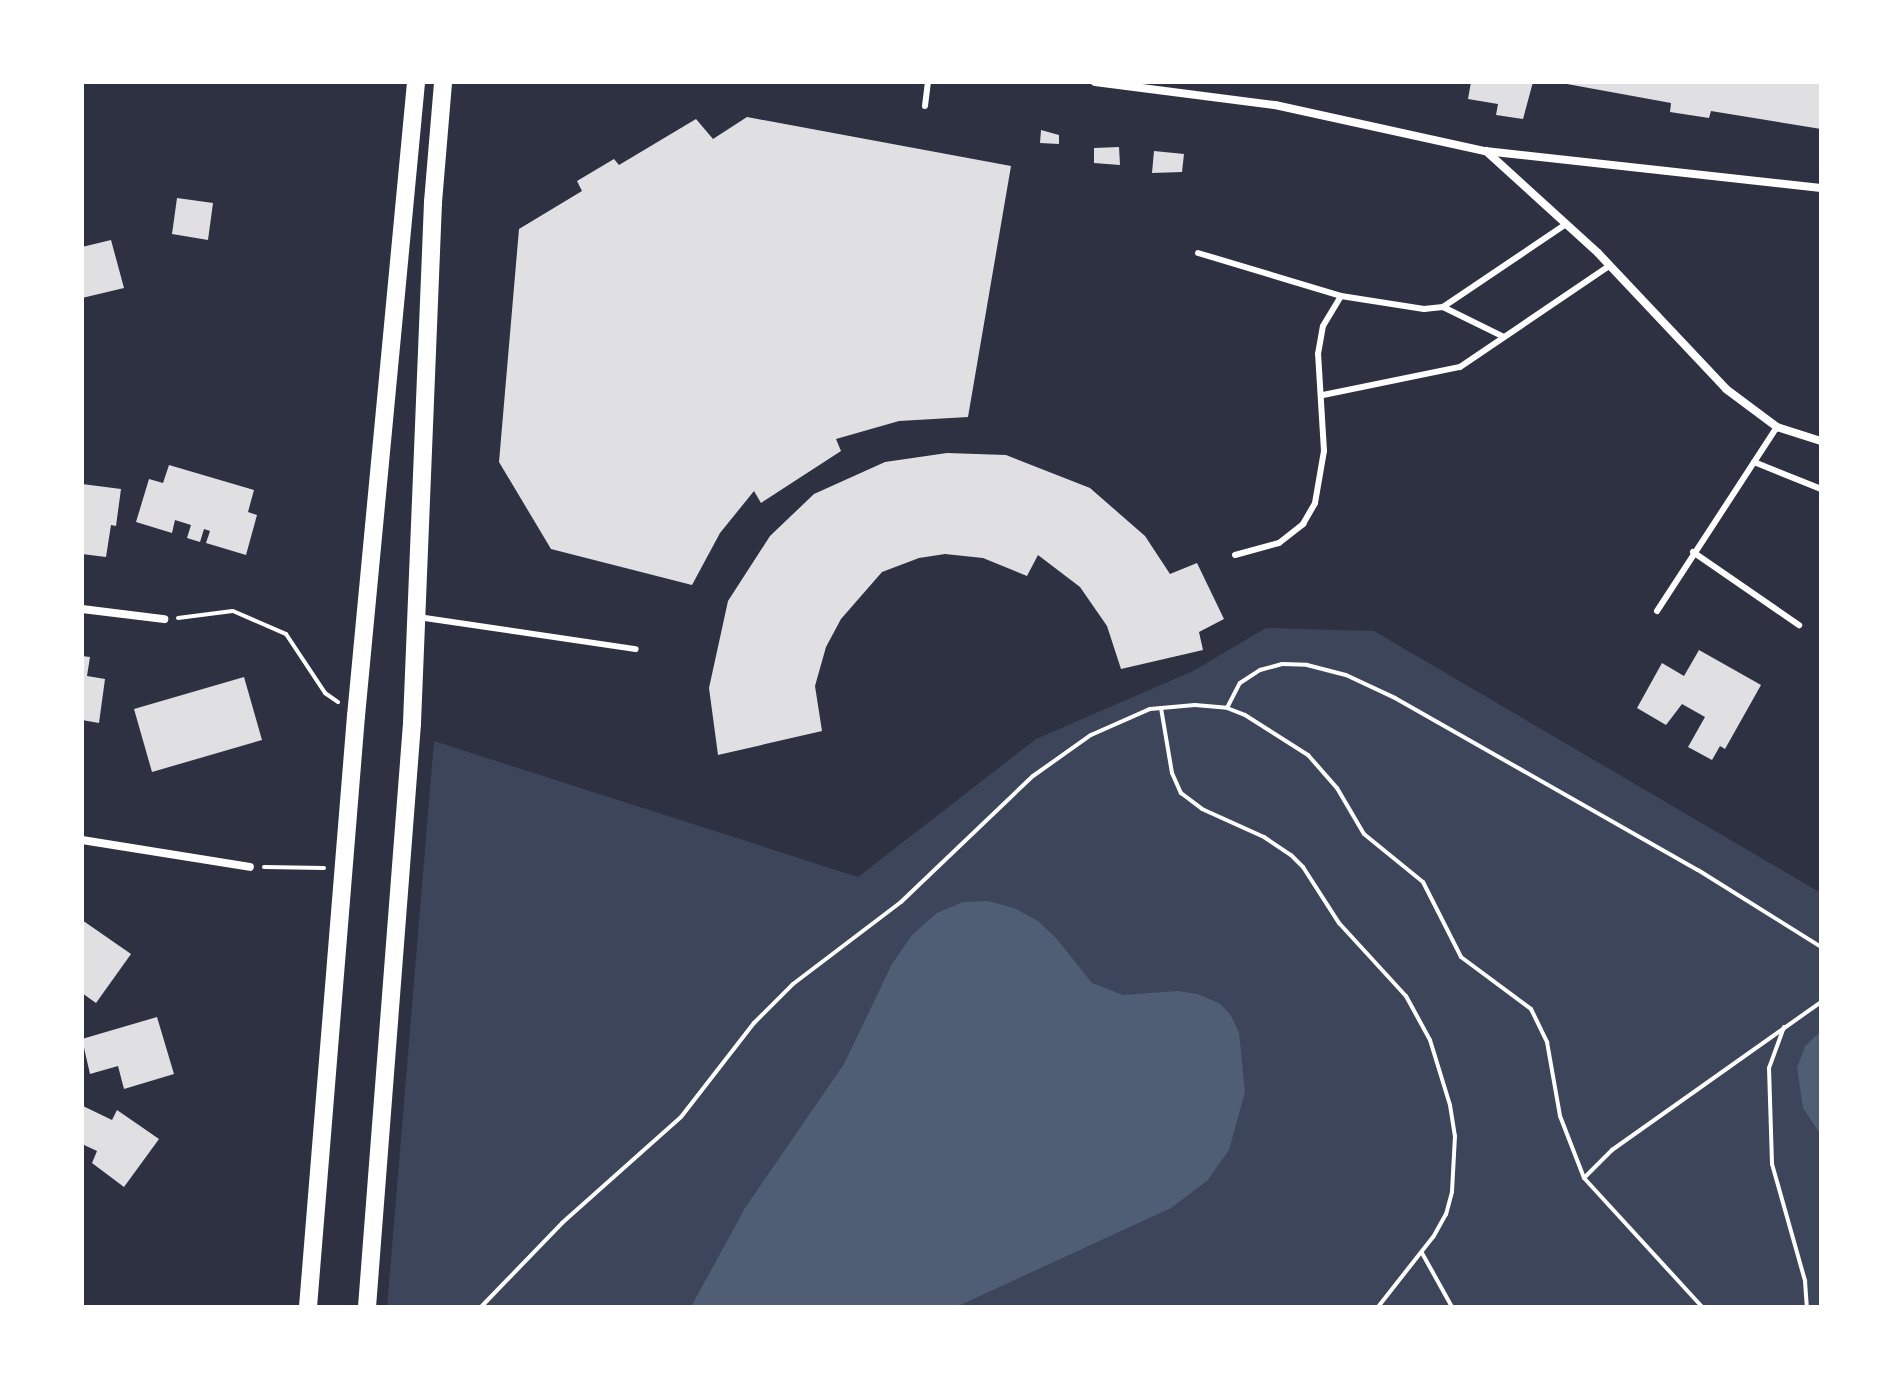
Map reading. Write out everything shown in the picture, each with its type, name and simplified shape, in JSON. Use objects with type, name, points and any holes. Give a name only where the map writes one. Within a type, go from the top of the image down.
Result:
[{"type":"main road","points":[[308,1307],[356,716],[416,82]]},
{"type":"main road","points":[[367,1307],[412,723],[433,202],[443,82]]},
{"type":"street","points":[[1095,82],[1275,105],[1485,151],[1821,188]]},
{"type":"street","points":[[1485,151],[1609,266],[1726,389],[1777,427],[1821,441]]},
{"type":"street","points":[[82,609],[164,619]]},
{"type":"street","points":[[82,840],[250,867]]},
{"type":"lane","points":[[925,106],[928,82]]},
{"type":"lane","points":[[1198,253],[1341,296],[1424,309],[1443,307],[1566,224]]},
{"type":"lane","points":[[1323,395],[1460,367],[1609,266]]},
{"type":"lane","points":[[1235,555],[1279,543],[1303,524],[1315,503],[1324,451],[1323,395],[1318,354],[1323,326],[1341,296]]},
{"type":"lane","points":[[1443,307],[1502,336]]},
{"type":"lane","points":[[1657,611],[1777,427]]},
{"type":"lane","points":[[1754,462],[1821,489]]},
{"type":"lane","points":[[1693,552],[1799,625]]},
{"type":"lane","points":[[417,617],[636,649]]},
{"type":"path","points":[[164,619],[233,611],[286,634],[325,693],[356,716]]},
{"type":"path","points":[[1227,708],[1240,683],[1260,670],[1282,664],[1307,665],[1346,675],[1395,698],[1698,870],[1821,947]]},
{"type":"path","points":[[481,1307],[562,1223],[681,1117],[754,1023],[793,984],[901,902],[1033,776],[1091,735],[1161,708],[1195,705],[1227,708],[1245,715],[1308,755],[1337,788],[1364,834],[1423,882],[1461,957],[1531,1009],[1547,1042],[1560,1116],[1584,1178],[1702,1307]]},
{"type":"path","points":[[1161,708],[1172,773],[1181,793],[1202,809],[1264,837],[1291,855],[1303,867],[1339,923],[1406,996],[1424,1027],[1450,1105],[1455,1164],[1446,1214],[1422,1253],[1378,1307]]},
{"type":"path","points":[[250,867],[344,868]]},
{"type":"path","points":[[1584,1178],[1612,1150],[1821,1002]]},
{"type":"path","points":[[1785,1025],[1769,1068],[1771,1149],[1794,1253],[1805,1281],[1807,1307]]},
{"type":"path","points":[[1422,1253],[1452,1307]]},
{"type":"shaded area","points":[[1266,628],[1374,631],[1821,893],[1821,1307],[387,1307],[434,741],[858,877],[1036,739],[1193,671]]},
{"type":"shaded area","points":[[988,901],[1014,908],[1038,921],[1056,938],[1092,983],[1123,995],[1178,991],[1197,994],[1219,1003],[1230,1014],[1239,1032],[1245,1092],[1229,1150],[1207,1181],[1171,1208],[956,1307],[691,1307],[745,1208],[844,1064],[892,964],[912,935],[937,913],[963,902]]},
{"type":"shaded area","points":[[1821,1031],[1821,1135],[1803,1108],[1797,1068],[1805,1046]]},
{"type":"building","points":[[1471,82],[1533,82],[1523,119],[1496,115],[1498,104],[1468,99]]},
{"type":"building","points":[[1556,82],[1821,82],[1821,129],[1711,111],[1709,118],[1670,112],[1671,103]]},
{"type":"building","points":[[747,117],[1011,166],[968,417],[899,421],[836,439],[841,451],[761,503],[754,491],[720,533],[692,585],[551,549],[499,462],[519,229],[582,191],[577,181],[614,159],[619,165],[696,119],[713,139]]},
{"type":"building","points":[[1041,130],[1059,135],[1059,144],[1040,143]]},
{"type":"building","points":[[1119,147],[1120,165],[1094,163],[1094,148]]},
{"type":"building","points":[[1154,151],[1184,154],[1182,172],[1152,173]]},
{"type":"building","points":[[177,198],[213,203],[208,240],[172,234]]},
{"type":"building","points":[[111,240],[124,288],[82,298],[82,247]]},
{"type":"building","points":[[947,453],[1006,455],[1090,488],[1145,536],[1170,574],[1197,563],[1224,619],[1199,632],[1203,650],[1121,669],[1107,626],[1080,587],[1038,555],[1027,576],[983,558],[945,554],[919,558],[882,572],[841,619],[826,647],[815,686],[822,731],[718,755],[709,688],[728,601],[770,536],[814,494],[885,462]]},
{"type":"building","points":[[169,465],[254,490],[248,512],[257,515],[246,555],[206,543],[210,531],[204,529],[200,542],[187,538],[191,525],[175,520],[172,533],[136,522],[149,479],[163,483]]},
{"type":"building","points":[[82,484],[121,489],[116,526],[111,525],[106,557],[82,554]]},
{"type":"building","points":[[1699,650],[1761,685],[1725,749],[1720,746],[1712,760],[1688,747],[1705,717],[1682,704],[1666,725],[1637,708],[1662,663],[1684,676]]},
{"type":"building","points":[[82,656],[90,657],[87,676],[105,679],[99,723],[82,720]]},
{"type":"building","points":[[244,677],[262,740],[152,772],[134,709]]},
{"type":"building","points":[[82,920],[131,954],[96,1003],[82,993]]},
{"type":"building","points":[[157,1017],[174,1074],[124,1089],[118,1066],[90,1074],[82,1039]]},
{"type":"building","points":[[83,1106],[112,1120],[117,1110],[159,1139],[124,1187],[92,1163],[97,1151],[82,1144]]}]
